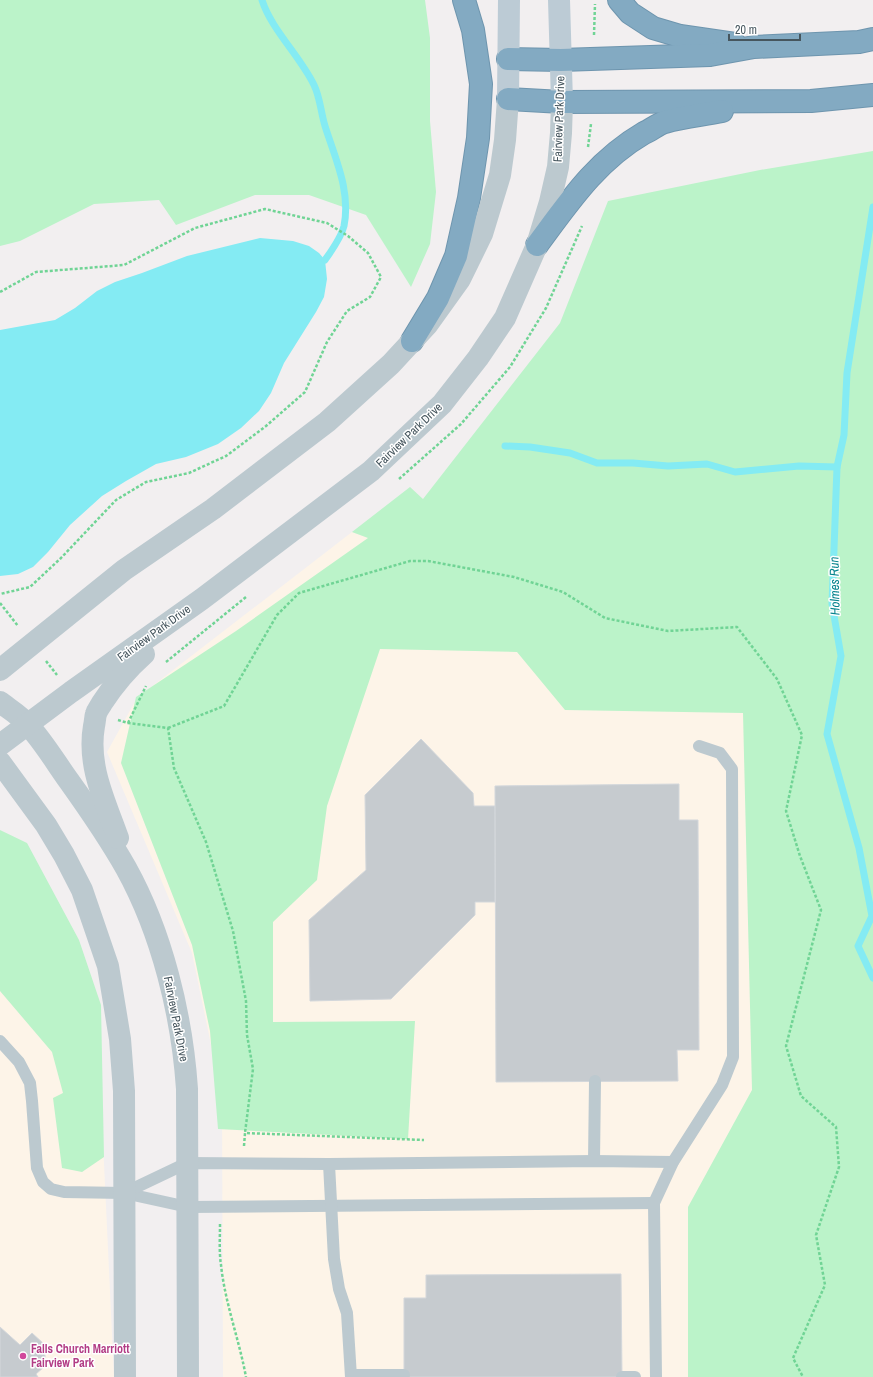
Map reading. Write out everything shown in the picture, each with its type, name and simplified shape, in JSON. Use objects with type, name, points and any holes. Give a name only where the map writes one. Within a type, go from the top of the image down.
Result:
[{"type":"highway","points":[[412,341],[438,298],[456,256],[470,198],[478,138],[481,84],[473,30],[464,0]]},
{"type":"highway","points":[[619,0],[630,13],[653,28],[680,36],[754,47]]},
{"type":"highway","points":[[508,59],[561,60],[710,55],[754,47],[859,42],[873,39]]},
{"type":"highway","points":[[508,99],[562,102],[811,101],[873,95]]},
{"type":"highway","points":[[537,245],[572,197],[590,177],[612,154],[639,136],[664,122],[779,101]]},
{"type":"main road","points":[[508,0],[508,99]]},
{"type":"main road","name":"Fairview Park Drive","points":[[559,0],[562,102]]},
{"type":"street","points":[[0,670],[124,570],[213,509],[327,422],[391,364],[427,325],[460,279],[482,234],[500,175],[505,140],[508,99]]},
{"type":"street","name":"Fairview Park Drive","points":[[0,745],[71,692],[202,599],[371,471],[442,404],[478,358],[505,318],[537,245],[550,202],[558,168],[562,102]]},
{"type":"street","points":[[134,885],[100,791],[96,773],[92,754],[96,714],[107,695],[124,672],[162,639],[202,599]]},
{"type":"street","name":"Fairview Park Drive","points":[[0,702],[28,724],[77,792],[126,868],[146,910],[162,953],[181,1030],[185,1057],[188,1207],[188,1377]]},
{"type":"street","points":[[0,762],[46,825],[82,890],[108,966],[115,1003],[124,1091],[125,1377]]},
{"type":"lane","points":[[656,1377],[654,1203],[673,1162],[722,1085],[733,1057],[732,769],[720,753],[699,746]]},
{"type":"lane","points":[[0,1041],[19,1062],[30,1083],[37,1168],[43,1182],[51,1189],[64,1192],[124,1193],[188,1207],[654,1203]]},
{"type":"lane","points":[[594,1081],[594,1161]]},
{"type":"lane","points":[[124,1193],[187,1163],[329,1164],[594,1161],[673,1162]]},
{"type":"lane","points":[[329,1164],[335,1266],[339,1289],[347,1313],[351,1376],[404,1375]]},
{"type":"lane","points":[[622,1377],[634,1377]]},
{"type":"path","points":[[0,292],[36,272],[124,265],[195,228],[265,209],[328,223],[348,236],[368,253],[381,277],[370,297],[347,311],[327,342],[305,392],[266,426],[226,456],[189,473],[146,482],[116,500],[61,558],[30,587],[0,594]]},
{"type":"path","points":[[96,714],[128,723],[168,728],[224,706],[277,615],[300,593],[410,561],[428,561],[514,577],[563,592],[605,618],[668,631],[737,627],[778,679],[802,735],[786,811],[800,856],[821,910],[786,1046],[801,1096],[836,1128],[839,1167],[816,1235],[825,1286],[793,1358],[802,1377]]},
{"type":"path","points":[[0,603],[71,692]]},
{"type":"path","points":[[168,728],[174,768],[206,842],[230,924],[246,1001],[247,1034],[253,1069],[245,1133]]},
{"type":"shaded area","points":[[352,532],[668,643],[757,717],[798,970],[734,1377],[223,1377],[222,1098],[192,953],[107,752],[137,698]]},
{"type":"shaded area","points":[[0,849],[99,1057],[114,1377],[0,1377]]},
{"type":"green space","points":[[0,0],[425,0],[430,38],[430,121],[436,192],[430,244],[411,287],[366,215],[309,195],[255,195],[176,225],[159,200],[94,204],[20,241],[0,246]]},
{"type":"green space","points":[[873,151],[873,1377],[688,1377],[688,1207],[752,1090],[743,713],[565,710],[517,652],[380,649],[327,806],[317,880],[273,922],[273,1022],[415,1021],[408,1139],[218,1129],[210,1031],[192,945],[121,763],[136,697],[236,631],[368,538],[352,532],[410,487],[423,499],[560,323],[608,201],[760,170]]},
{"type":"green space","points":[[0,830],[27,843],[79,940],[101,1005],[104,1157],[82,1172],[62,1168],[53,1098],[63,1093],[52,1052],[0,991]]},
{"type":"water","points":[[260,238],[293,241],[309,246],[319,253],[325,260],[327,279],[324,297],[284,363],[271,393],[259,411],[241,428],[218,444],[186,457],[156,464],[102,496],[70,525],[48,552],[33,567],[18,574],[0,576],[0,330],[55,320],[75,308],[97,291],[115,282],[187,256]]},
{"type":"building","points":[[421,739],[473,793],[474,806],[495,806],[495,902],[475,902],[475,915],[391,999],[310,1001],[309,920],[366,870],[365,795]]},
{"type":"building","points":[[679,784],[679,820],[698,820],[699,1050],[677,1050],[678,1081],[496,1082],[495,786]]},
{"type":"building","points":[[621,1274],[622,1377],[404,1377],[404,1298],[426,1298],[426,1275]]},
{"type":"building","name":"Falls Church Marriott Fairview Park","points":[[0,1327],[20,1345],[32,1333],[45,1345],[45,1366],[36,1374],[38,1377],[0,1377]]},
{"type":"waterway","points":[[262,0],[272,21],[314,85],[344,187],[346,213],[343,230],[339,239],[325,260]]},
{"type":"waterway","name":"Holmes Run","points":[[873,207],[847,373],[844,435],[837,467],[832,604],[841,656],[827,734],[859,848],[872,916],[858,946],[873,978]]},
{"type":"waterway","points":[[505,446],[530,447],[570,453],[597,463],[633,463],[668,466],[707,464],[735,472],[799,466],[837,467]]},
{"type":"place","name":"Falls Church Marriott Fairview Park","points":[[23,1356]]}]
